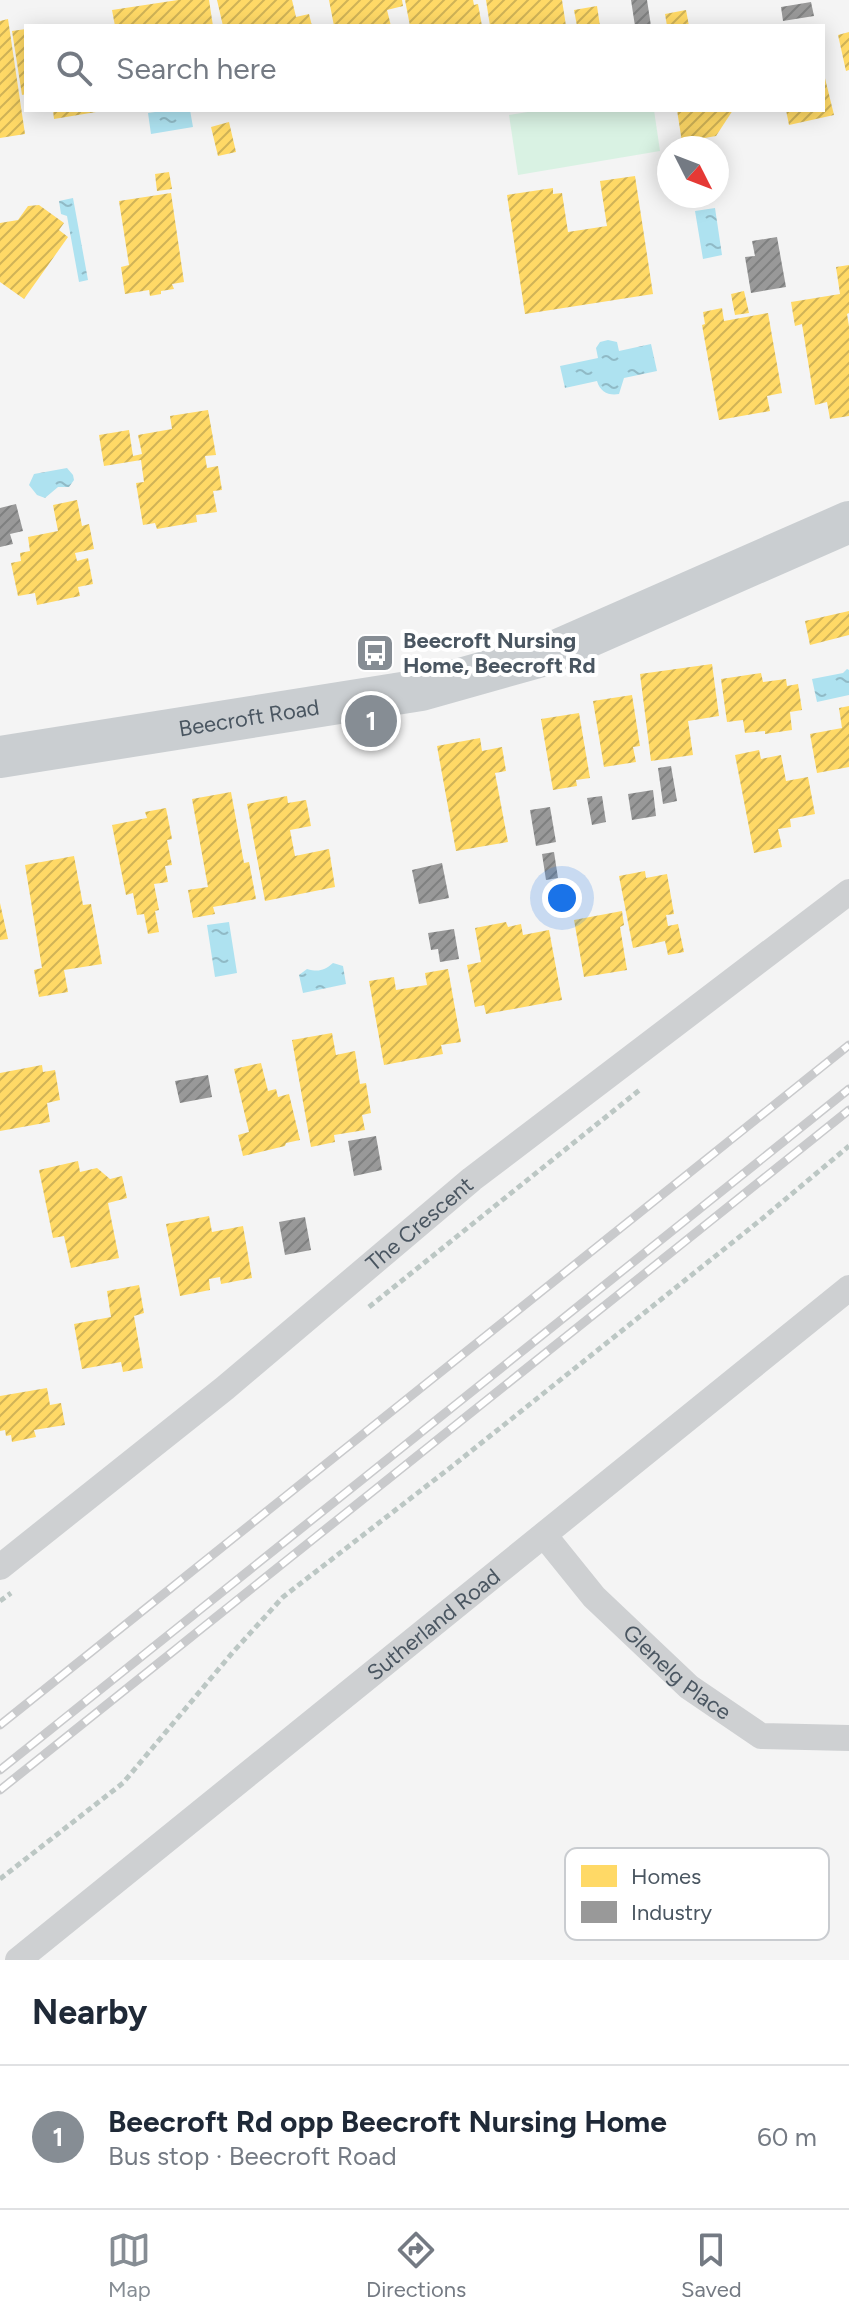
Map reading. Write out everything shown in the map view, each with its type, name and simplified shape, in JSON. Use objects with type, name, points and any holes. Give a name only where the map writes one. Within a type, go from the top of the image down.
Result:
[{"type":"main road","name":"Beecroft Road","points":[[0,757],[421,690],[450,682],[549,654],[849,522]]},
{"type":"street","name":"The Crescent","points":[[0,1567],[225,1388],[472,1179],[849,892]]},
{"type":"street","name":"Sutherland Road","points":[[18,1960],[849,1288]]},
{"type":"street","name":"Glenelg Place","points":[[544,1535],[594,1597],[689,1687],[761,1736],[849,1738]]},
{"type":"path","points":[[362,1312],[649,1082]]},
{"type":"path","points":[[0,1879],[123,1783],[283,1597],[455,1464],[849,1146]]},
{"type":"path","points":[[0,1601],[12,1591]]},
{"type":"green space","points":[[528,112],[654,112],[657,152],[518,175],[509,115]]},
{"type":"water","points":[[190,112],[193,127],[151,134],[148,113]]},
{"type":"water","points":[[73,198],[88,280],[79,282],[67,216],[61,214],[59,201]]},
{"type":"water","points":[[715,208],[722,255],[703,259],[695,211]]},
{"type":"water","points":[[600,342],[617,342],[619,351],[651,344],[657,371],[624,378],[619,394],[605,392],[597,381],[565,388],[560,366],[598,358],[596,348]]},
{"type":"water","points":[[67,468],[74,480],[69,487],[58,487],[45,498],[37,495],[29,485],[34,474]]},
{"type":"water","points":[[847,669],[849,695],[817,702],[812,679],[843,673]]},
{"type":"water","points":[[229,922],[237,973],[215,977],[207,925]]},
{"type":"water","points":[[333,963],[343,966],[346,984],[303,993],[299,975],[307,969],[321,970]]},
{"type":"building: Homes","points":[[178,0],[209,0],[213,24],[115,24],[112,10]]},
{"type":"building: Homes","points":[[217,0],[292,0],[296,17],[309,14],[312,24],[223,24]]},
{"type":"building: Homes","points":[[329,0],[402,0],[403,6],[387,10],[390,24],[334,24]]},
{"type":"building: Homes","points":[[405,0],[473,0],[474,5],[478,4],[482,24],[410,24]]},
{"type":"building: Homes","points":[[486,0],[562,0],[566,24],[490,24]]},
{"type":"building: Homes","points":[[597,6],[600,24],[577,24],[574,10]]},
{"type":"building: Homes","points":[[686,10],[689,24],[667,24],[665,14]]},
{"type":"building: Homes","points":[[8,19],[25,134],[0,138],[0,21]]},
{"type":"building: Homes","points":[[24,29],[22,95],[12,31]]},
{"type":"building: Homes","points":[[849,32],[849,70],[846,71],[838,35]]},
{"type":"building: Homes","points":[[825,78],[834,115],[789,125],[786,112],[825,112]]},
{"type":"building: Homes","points":[[53,112],[96,112],[54,119]]},
{"type":"building: Homes","points":[[677,112],[732,112],[716,136],[681,136]]},
{"type":"building: Homes","points":[[229,122],[236,152],[218,156],[211,127]]},
{"type":"building: Homes","points":[[169,172],[172,189],[157,191],[155,174]]},
{"type":"building: Homes","points":[[635,176],[653,294],[525,314],[507,195],[553,188],[553,194],[562,193],[568,232],[607,226],[600,181]]},
{"type":"building: Homes","points":[[171,193],[184,282],[172,284],[174,289],[161,291],[161,294],[150,296],[149,290],[125,294],[121,267],[129,265],[119,201]]},
{"type":"building: Homes","points":[[39,205],[64,223],[59,230],[68,237],[24,299],[0,282],[0,223],[18,220],[28,206]]},
{"type":"building: Homes","points":[[849,265],[849,416],[830,419],[827,402],[815,405],[802,324],[795,326],[791,302],[840,294],[836,267]]},
{"type":"building: Homes","points":[[744,291],[749,313],[735,315],[731,294]]},
{"type":"building: Homes","points":[[722,308],[724,321],[768,313],[782,393],[767,396],[770,411],[719,420],[702,325],[705,324],[703,312]]},
{"type":"building: Homes","points":[[208,410],[216,455],[205,456],[207,468],[218,466],[222,490],[213,491],[217,512],[196,515],[197,522],[157,529],[155,523],[143,525],[136,483],[144,482],[141,460],[104,466],[99,435],[129,430],[133,456],[142,454],[138,435],[172,429],[170,416]]},
{"type":"building: Homes","points":[[77,500],[82,526],[89,524],[94,549],[75,553],[77,561],[88,558],[93,584],[78,587],[80,596],[37,605],[35,593],[18,596],[11,563],[21,561],[20,553],[30,551],[28,537],[58,531],[53,505]]},
{"type":"building: Homes","points":[[849,611],[849,635],[810,645],[805,621]]},
{"type":"building: Homes","points":[[712,664],[719,716],[688,721],[693,755],[651,761],[640,674]]},
{"type":"building: Homes","points":[[761,673],[763,682],[786,679],[787,686],[798,684],[802,710],[790,712],[792,730],[745,733],[743,720],[727,722],[721,679]]},
{"type":"building: Homes","points":[[632,695],[640,746],[633,747],[636,762],[604,767],[593,701]]},
{"type":"building: Homes","points":[[849,706],[849,767],[817,773],[810,734],[842,728],[839,708]]},
{"type":"building: Homes","points":[[579,713],[590,778],[576,780],[577,786],[553,790],[541,719]]},
{"type":"building: Homes","points":[[480,738],[482,751],[502,747],[506,771],[495,773],[508,842],[456,851],[437,746]]},
{"type":"building: Homes","points":[[759,750],[761,759],[781,755],[786,781],[808,777],[815,814],[790,819],[791,827],[778,829],[782,847],[754,853],[735,755]]},
{"type":"building: Homes","points":[[231,792],[244,863],[249,862],[256,899],[213,907],[215,914],[193,918],[188,890],[208,887],[192,799]]},
{"type":"building: Homes","points":[[287,796],[288,803],[306,800],[311,826],[290,830],[295,856],[329,849],[335,887],[265,901],[247,804]]},
{"type":"building: Homes","points":[[166,808],[172,839],[167,840],[172,865],[165,866],[168,882],[154,884],[159,932],[148,934],[144,914],[137,915],[133,893],[126,895],[112,825],[147,818],[145,812]]},
{"type":"building: Homes","points":[[74,856],[83,905],[91,904],[102,964],[64,970],[68,992],[39,997],[34,970],[42,968],[25,865]]},
{"type":"building: Homes","points":[[645,871],[646,878],[667,874],[674,914],[666,915],[668,926],[678,924],[684,952],[668,955],[665,941],[633,948],[619,876]]},
{"type":"building: Homes","points":[[0,903],[8,939],[0,940]]},
{"type":"building: Homes","points":[[622,911],[624,925],[620,927],[627,970],[584,977],[574,920]]},
{"type":"building: Homes","points":[[506,922],[508,927],[521,924],[523,935],[549,930],[562,1000],[486,1014],[484,1005],[475,1007],[467,965],[481,962],[475,928]]},
{"type":"building: Homes","points":[[448,969],[461,1042],[441,1045],[443,1054],[384,1065],[369,981],[394,977],[396,990],[427,985],[425,973]]},
{"type":"building: Homes","points":[[332,1033],[336,1055],[355,1051],[360,1084],[366,1083],[371,1113],[362,1115],[365,1130],[334,1135],[335,1142],[311,1147],[292,1040]]},
{"type":"building: Homes","points":[[261,1063],[268,1091],[276,1089],[278,1097],[289,1094],[300,1140],[243,1156],[238,1135],[249,1132],[234,1069]]},
{"type":"building: Homes","points":[[42,1065],[43,1072],[55,1070],[60,1100],[47,1103],[50,1122],[0,1131],[0,1073]]},
{"type":"building: Homes","points":[[78,1161],[80,1172],[97,1168],[110,1179],[122,1176],[127,1198],[108,1203],[119,1258],[71,1268],[64,1236],[53,1238],[39,1170]]},
{"type":"building: Homes","points":[[209,1216],[212,1232],[243,1226],[252,1278],[221,1284],[220,1277],[209,1279],[210,1290],[180,1296],[166,1224]]},
{"type":"building: Homes","points":[[139,1285],[144,1313],[134,1316],[143,1368],[123,1372],[121,1362],[82,1369],[74,1324],[111,1317],[107,1291]]},
{"type":"building: Homes","points":[[47,1388],[50,1405],[61,1403],[65,1425],[34,1430],[36,1437],[12,1442],[11,1435],[6,1436],[5,1430],[0,1431],[0,1396]]},
{"type":"building: Industry","points":[[631,0],[647,0],[651,24],[635,24]]},
{"type":"building: Industry","points":[[811,2],[814,16],[783,21],[781,7]]},
{"type":"building: Industry","points":[[777,237],[786,287],[751,293],[745,257],[755,256],[752,241]]},
{"type":"building: Industry","points":[[16,504],[23,531],[10,534],[13,544],[0,547],[0,508]]},
{"type":"building: Industry","points":[[671,766],[677,801],[663,804],[658,768]]},
{"type":"building: Industry","points":[[653,790],[656,816],[632,820],[628,794]]},
{"type":"building: Industry","points":[[602,796],[606,822],[592,825],[587,798]]},
{"type":"building: Industry","points":[[550,807],[556,842],[536,846],[530,810]]},
{"type":"building: Industry","points":[[554,852],[558,878],[546,880],[542,854]]},
{"type":"building: Industry","points":[[442,863],[449,898],[419,904],[412,870]]},
{"type":"building: Industry","points":[[454,929],[459,959],[440,962],[438,949],[431,950],[428,933]]},
{"type":"building: Industry","points":[[208,1075],[212,1097],[180,1103],[175,1081]]},
{"type":"building: Industry","points":[[376,1136],[382,1170],[354,1176],[348,1141]]},
{"type":"building: Industry","points":[[305,1217],[311,1250],[285,1255],[279,1222]]},
{"type":"railway","points":[[0,1725],[849,1045]]},
{"type":"railway","points":[[0,1770],[849,1089]]},
{"type":"railway","points":[[0,1790],[849,1110]]},
{"type":"place","name":"Beecroft Nursing Home, Beecroft Rd","points":[[375,653]]},
{"type":"place","name":"Beecroft Rd opp Beecroft Nursing Home","points":[[371,721]]}]
